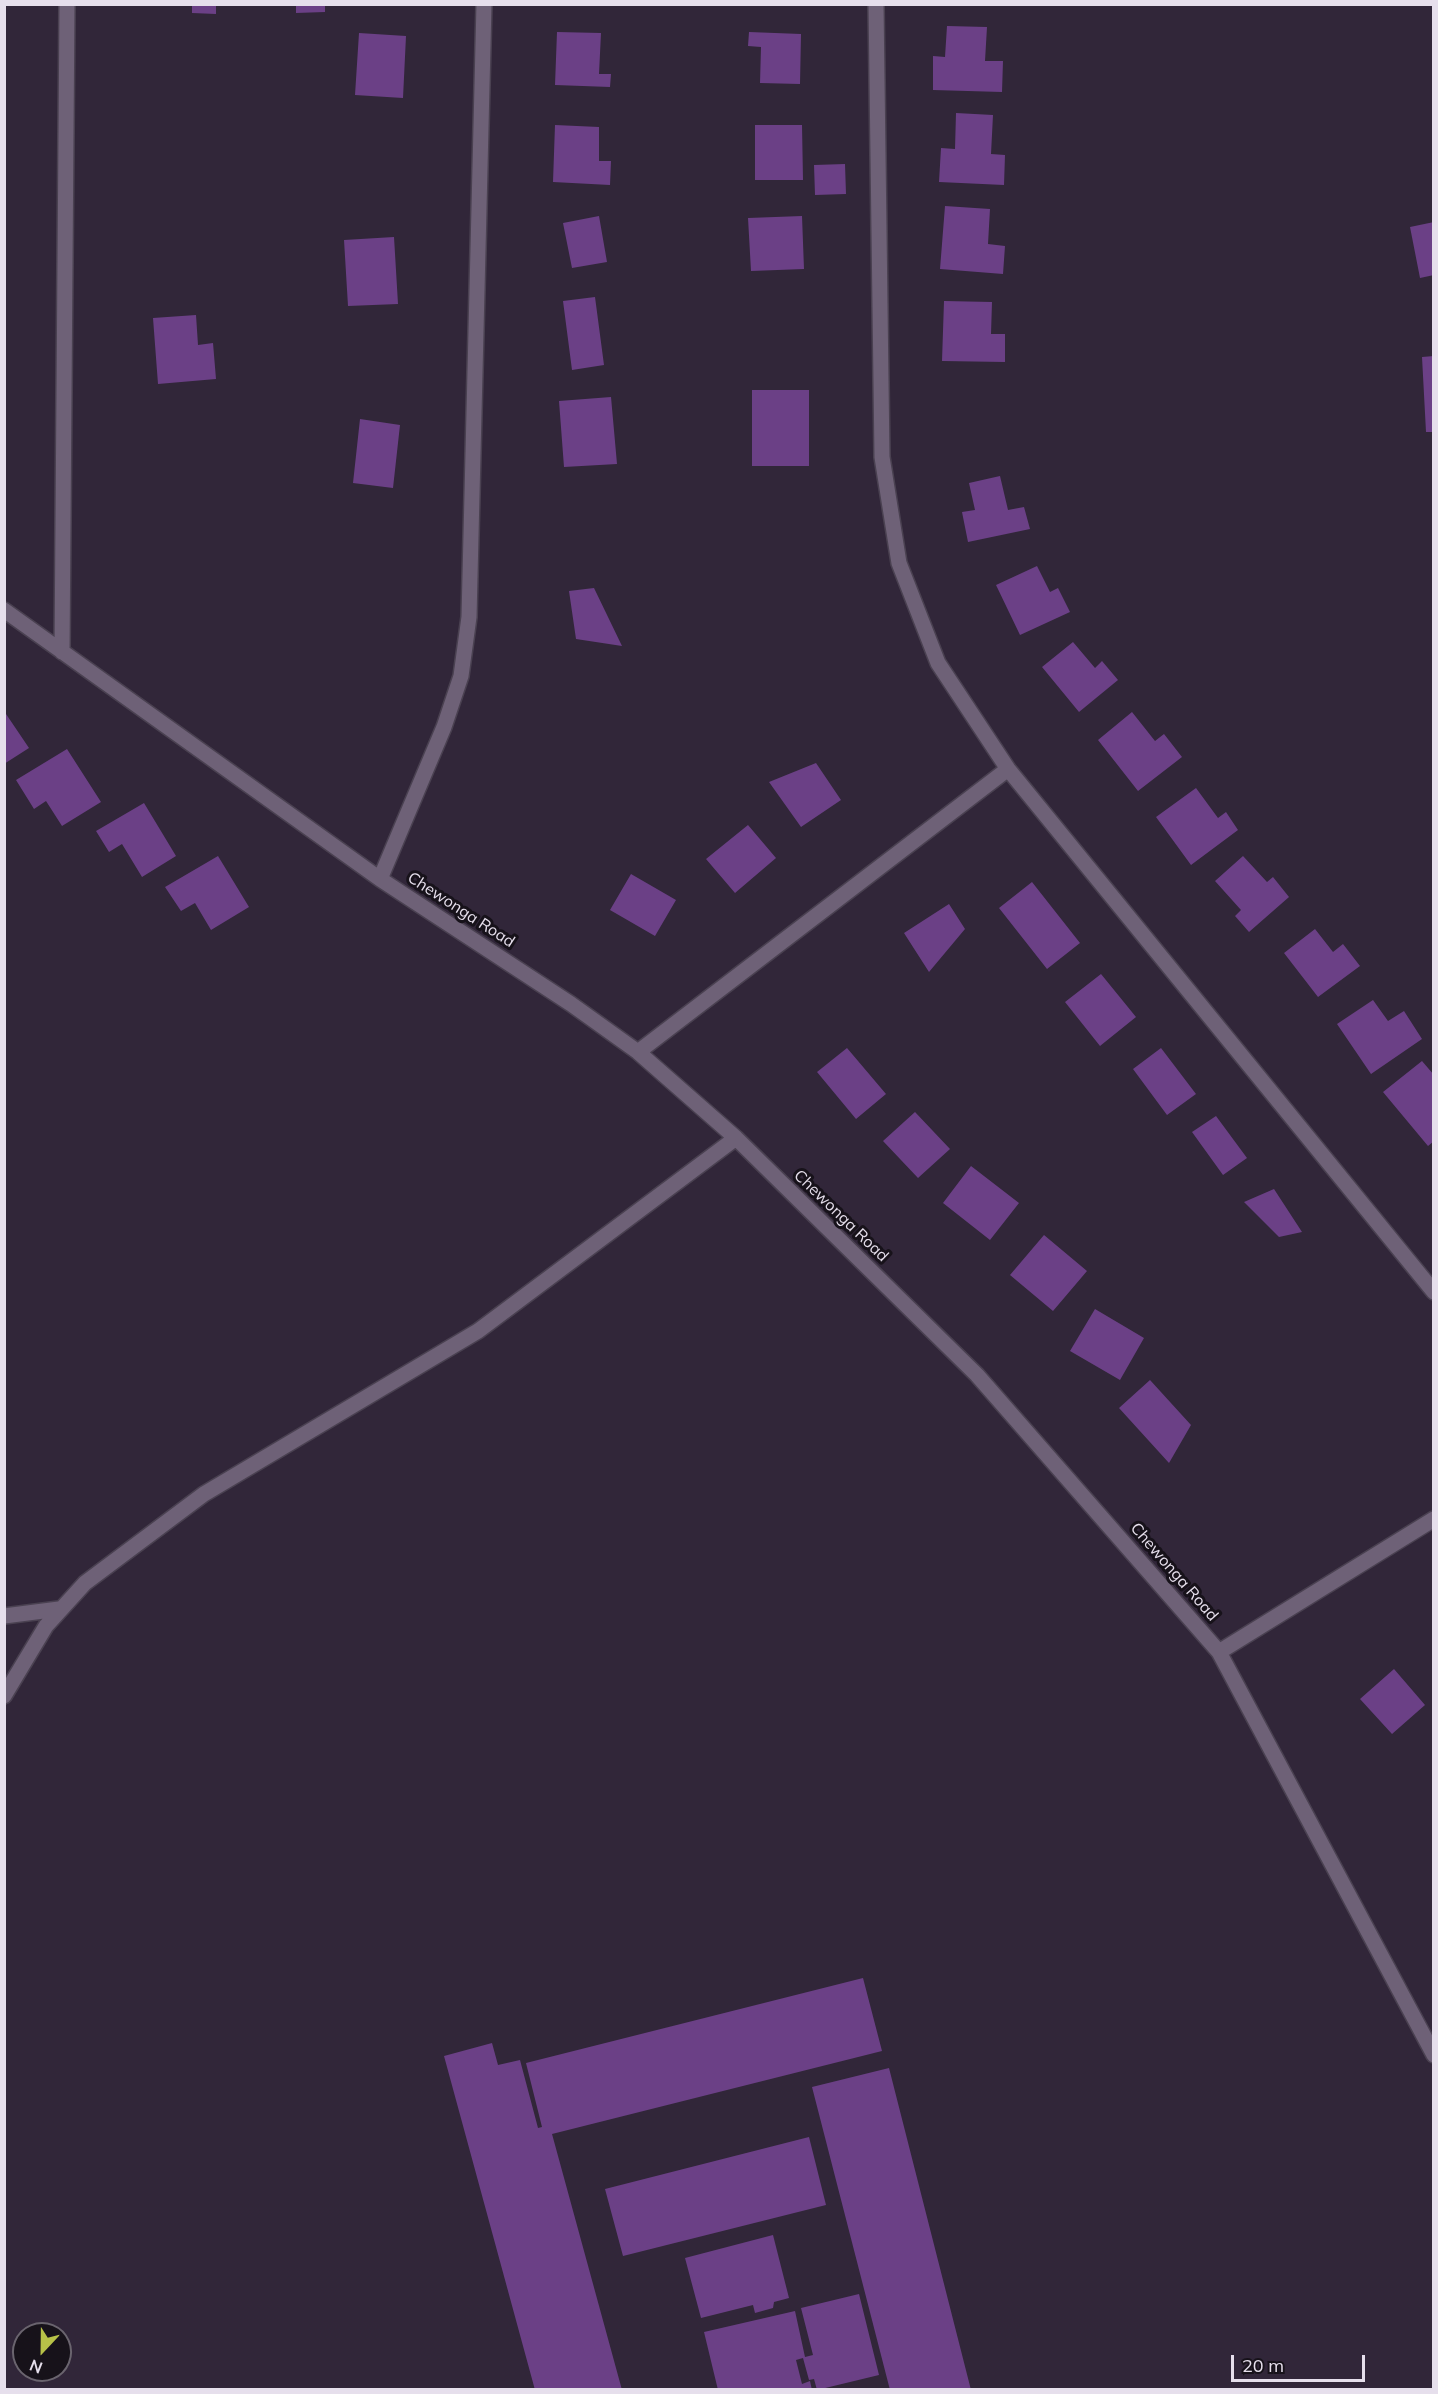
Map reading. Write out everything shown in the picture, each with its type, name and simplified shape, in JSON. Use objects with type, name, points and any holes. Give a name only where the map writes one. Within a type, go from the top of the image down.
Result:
[{"type":"street","points":[[62,652],[67,4]]},
{"type":"street","points":[[380,879],[444,727],[461,676],[469,617],[484,4]]},
{"type":"street","points":[[876,4],[882,457],[899,562],[938,663],[1008,769],[1434,1292]]},
{"type":"street","name":"Chewonga Road","points":[[4,610],[380,879],[571,1004],[638,1052],[736,1138],[977,1375],[1219,1652],[1434,2055]]},
{"type":"street","points":[[638,1052],[1008,769]]},
{"type":"street","points":[[4,1696],[59,1609],[85,1583],[204,1494],[478,1331],[736,1138]]},
{"type":"street","points":[[1219,1652],[1434,1519]]},
{"type":"street","points":[[4,1616],[59,1609]]},
{"type":"building","points":[[192,4],[216,4],[216,14],[192,13]]},
{"type":"building","points":[[296,4],[325,4],[325,12],[296,13]]},
{"type":"building","points":[[947,26],[987,27],[985,61],[1003,61],[1002,92],[933,90],[933,56],[945,57]]},
{"type":"building","points":[[557,32],[601,33],[599,74],[611,74],[610,87],[555,85]]},
{"type":"building","points":[[749,32],[801,34],[800,84],[760,83],[761,47],[748,46]]},
{"type":"building","points":[[359,33],[406,36],[403,98],[355,95]]},
{"type":"building","points":[[956,113],[993,115],[991,154],[1005,155],[1004,185],[939,182],[941,148],[955,149]]},
{"type":"building","points":[[555,125],[599,127],[599,161],[611,161],[610,185],[553,182]]},
{"type":"building","points":[[755,125],[802,125],[803,180],[755,180]]},
{"type":"building","points":[[845,164],[846,194],[815,195],[814,165]]},
{"type":"building","points":[[945,206],[990,209],[988,244],[1005,246],[1003,274],[940,269]]},
{"type":"building","points":[[599,216],[607,262],[572,268],[563,223]]},
{"type":"building","points":[[802,216],[804,269],[751,271],[748,218]]},
{"type":"building","points":[[1434,222],[1434,275],[1420,278],[1410,227]]},
{"type":"building","points":[[394,237],[398,304],[348,306],[344,240]]},
{"type":"building","points":[[595,297],[604,365],[572,370],[563,301]]},
{"type":"building","points":[[944,301],[992,302],[991,334],[1005,334],[1005,362],[942,361]]},
{"type":"building","points":[[196,315],[198,345],[213,343],[216,379],[158,384],[153,318]]},
{"type":"building","points":[[1434,356],[1434,432],[1426,432],[1422,357]]},
{"type":"building","points":[[752,390],[809,390],[809,466],[752,466]]},
{"type":"building","points":[[611,397],[617,464],[564,467],[559,401]]},
{"type":"building","points":[[360,419],[400,425],[393,488],[353,483]]},
{"type":"building","points":[[1000,476],[1008,510],[1024,507],[1030,529],[968,542],[962,512],[975,510],[969,483]]},
{"type":"building","points":[[1037,566],[1050,592],[1058,588],[1070,612],[1020,635],[996,585]]},
{"type":"building","points":[[594,588],[622,646],[576,639],[569,591]]},
{"type":"building","points":[[1073,642],[1095,668],[1102,661],[1118,680],[1079,712],[1042,667]]},
{"type":"building","points":[[4,711],[29,748],[4,764]]},
{"type":"building","points":[[1132,712],[1155,741],[1164,734],[1182,757],[1138,791],[1098,740]]},
{"type":"building","points":[[67,749],[101,802],[62,826],[46,801],[34,809],[16,780]]},
{"type":"building","points":[[816,763],[841,800],[801,827],[769,782]]},
{"type":"building","points":[[1196,788],[1218,818],[1226,812],[1238,830],[1191,865],[1156,817]]},
{"type":"building","points":[[144,803],[176,856],[142,877],[122,844],[109,852],[96,831]]},
{"type":"building","points":[[748,825],[776,858],[735,893],[706,859]]},
{"type":"building","points":[[218,856],[249,907],[211,930],[195,903],[181,911],[165,887]]},
{"type":"building","points":[[1243,856],[1267,882],[1273,877],[1289,897],[1249,932],[1235,916],[1241,910],[1215,881]]},
{"type":"building","points":[[631,874],[676,900],[655,936],[610,910]]},
{"type":"building","points":[[1032,882],[1080,943],[1047,969],[999,908]]},
{"type":"building","points":[[949,904],[965,929],[929,972],[904,933]]},
{"type":"building","points":[[1315,929],[1333,952],[1343,944],[1360,966],[1318,997],[1284,953]]},
{"type":"building","points":[[1101,974],[1136,1017],[1100,1046],[1065,1002]]},
{"type":"building","points":[[1373,1000],[1388,1021],[1404,1011],[1422,1039],[1371,1074],[1337,1024]]},
{"type":"building","points":[[847,1048],[886,1094],[856,1119],[817,1072]]},
{"type":"building","points":[[1161,1048],[1196,1094],[1167,1115],[1133,1069]]},
{"type":"building","points":[[1422,1061],[1434,1075],[1434,1141],[1428,1146],[1383,1092]]},
{"type":"building","points":[[915,1112],[950,1149],[918,1178],[883,1141]]},
{"type":"building","points":[[1216,1116],[1247,1158],[1223,1175],[1192,1132]]},
{"type":"building","points":[[971,1166],[1019,1203],[990,1240],[943,1203]]},
{"type":"building","points":[[1274,1189],[1302,1232],[1279,1237],[1244,1202]]},
{"type":"building","points":[[1044,1235],[1087,1271],[1053,1311],[1010,1275]]},
{"type":"building","points":[[1095,1309],[1144,1338],[1120,1380],[1070,1351]]},
{"type":"building","points":[[1150,1380],[1191,1425],[1169,1463],[1119,1408]]},
{"type":"building","points":[[1394,1669],[1425,1705],[1392,1734],[1360,1699]]},
{"type":"building","points":[[863,1978],[882,2051],[552,2134],[622,2390],[535,2390],[444,2056],[492,2043],[498,2065],[520,2060],[538,2128],[542,2127],[526,2063]]},
{"type":"building","points":[[889,2068],[971,2390],[890,2390],[812,2087]]},
{"type":"building","points":[[809,2137],[826,2205],[623,2256],[605,2189]]},
{"type":"building","points":[[773,2235],[789,2298],[774,2302],[773,2308],[755,2313],[753,2305],[701,2318],[685,2258]]},
{"type":"building","points":[[859,2294],[879,2375],[817,2390],[814,2379],[809,2380],[803,2358],[796,2360],[802,2384],[810,2381],[812,2390],[718,2390],[704,2332],[795,2311],[805,2357],[813,2355],[801,2308]]}]
